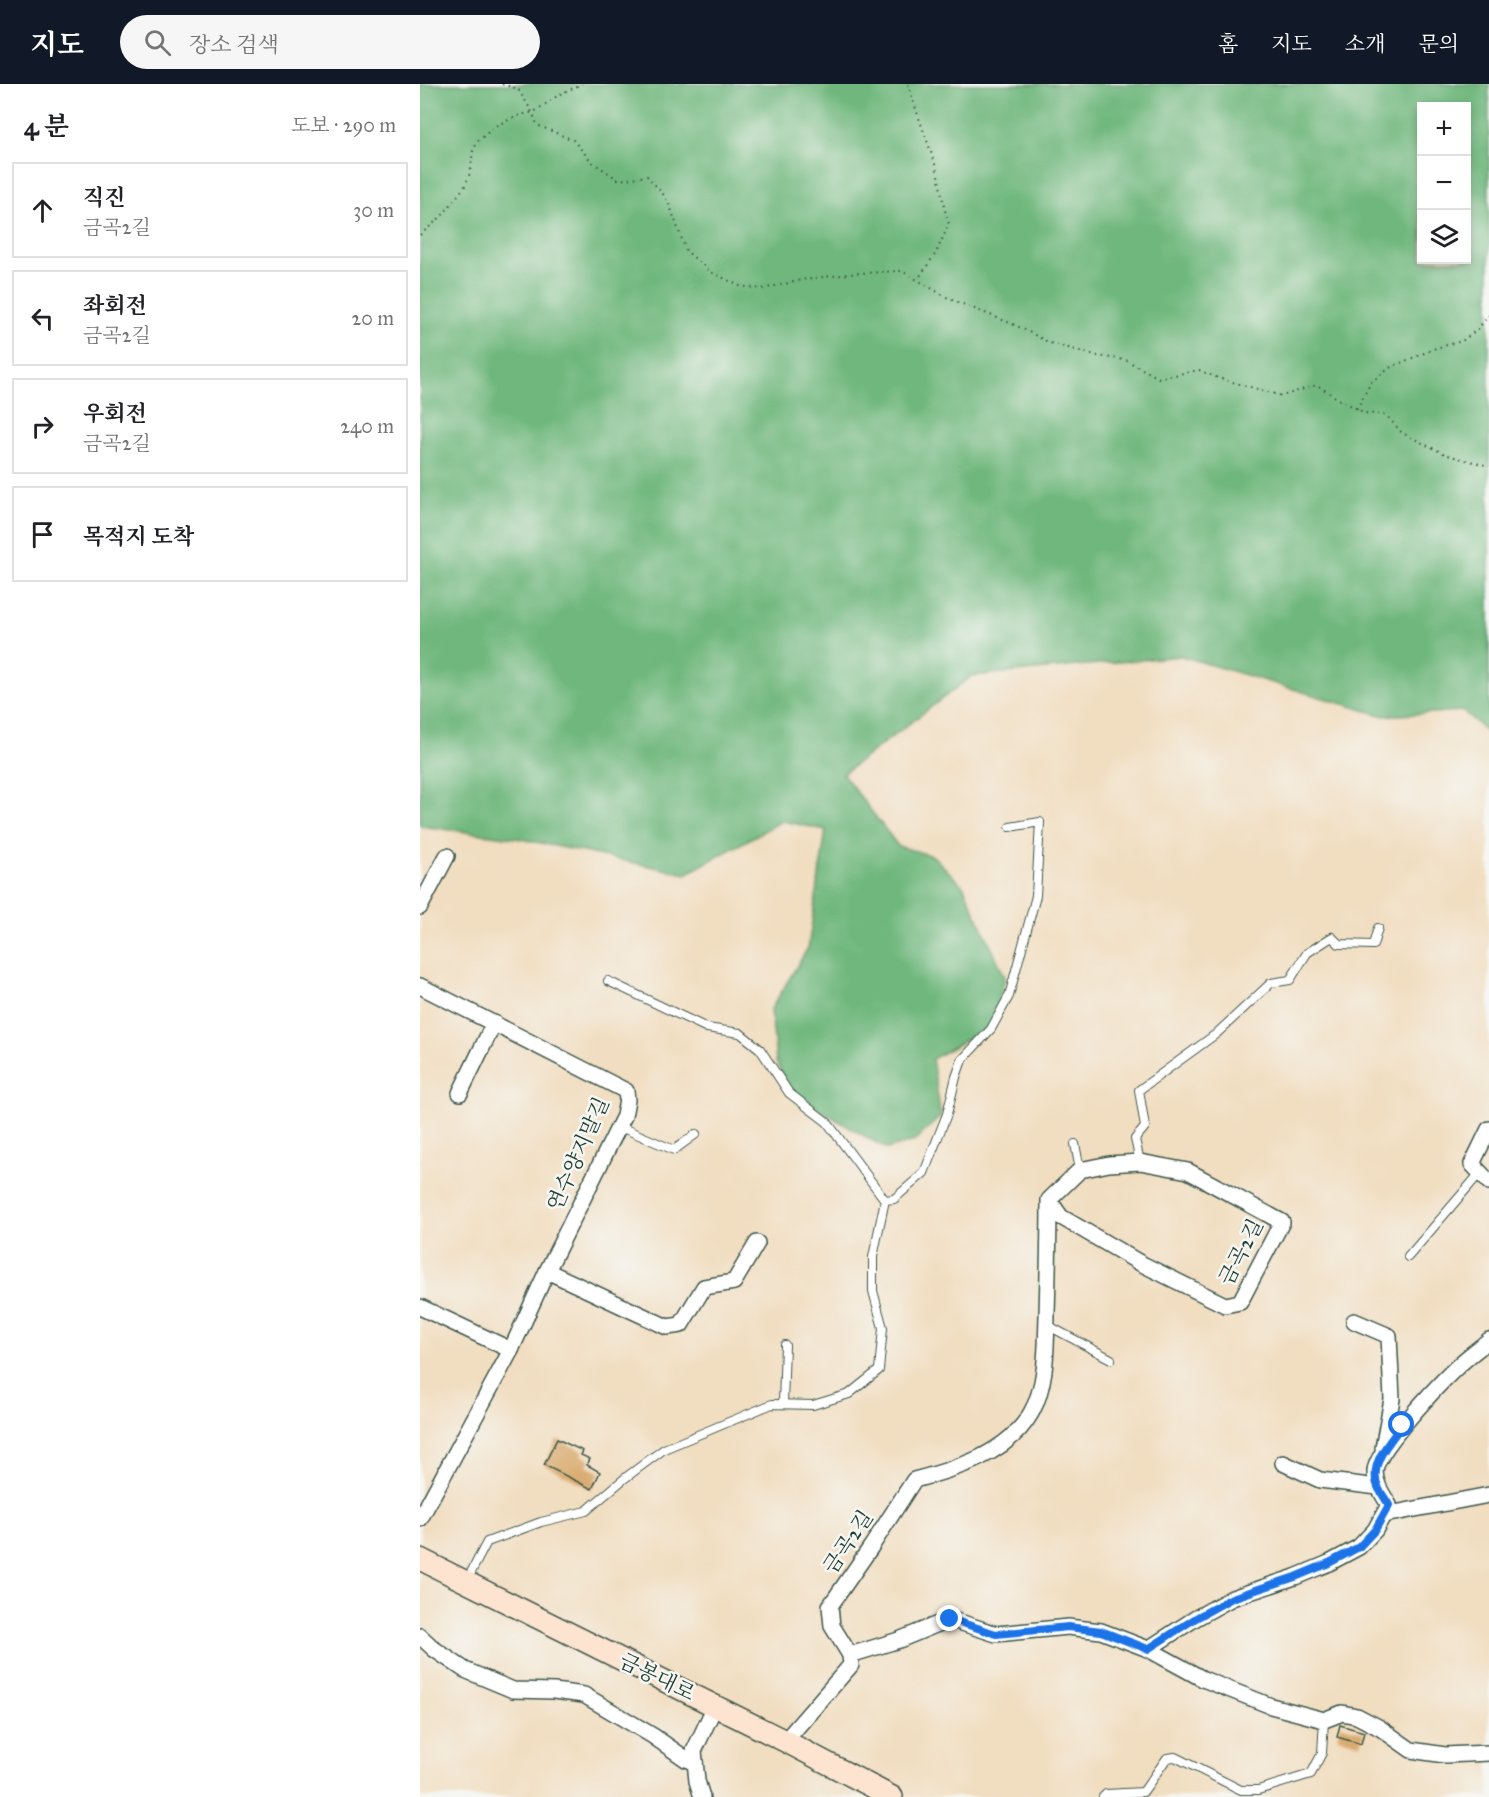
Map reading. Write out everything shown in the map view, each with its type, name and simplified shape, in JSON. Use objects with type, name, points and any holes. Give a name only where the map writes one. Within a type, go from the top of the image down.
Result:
[{"type":"street","points":[[420,908],[447,856]]},
{"type":"street","name":"연수양지말길","points":[[420,986],[626,1091],[625,1108],[618,1126],[511,1350],[420,1519]]},
{"type":"street","points":[[460,1093],[494,1023]]},
{"type":"street","points":[[1485,1178],[1472,1164],[1489,1129]]},
{"type":"street","name":"금곡2길","points":[[1049,1200],[1061,1217],[1140,1263],[1226,1305],[1240,1302],[1282,1222],[1188,1171],[1140,1162],[1109,1164],[1080,1170]]},
{"type":"street","points":[[1049,1200],[1080,1170]]},
{"type":"street","name":"금곡2길","points":[[850,1655],[832,1626],[830,1606],[914,1480],[974,1461],[1000,1446],[1017,1431],[1031,1413],[1041,1388],[1045,1361],[1049,1200]]},
{"type":"street","points":[[547,1271],[667,1327],[681,1325],[704,1287],[735,1282],[758,1244]]},
{"type":"street","points":[[420,1306],[511,1350]]},
{"type":"street","points":[[1148,1649],[1232,1598],[1329,1563],[1359,1547],[1375,1530],[1389,1505],[1378,1487],[1375,1470],[1383,1451],[1392,1399],[1389,1336],[1354,1321]]},
{"type":"street","points":[[1383,1451],[1402,1425],[1460,1365],[1489,1340]]},
{"type":"street","points":[[1282,1463],[1320,1480],[1378,1487]]},
{"type":"street","points":[[1384,1515],[1489,1495]]},
{"type":"street","name":"금봉대로","points":[[420,1559],[785,1741],[892,1797]]},
{"type":"street","points":[[785,1741],[851,1665],[850,1655],[899,1640],[950,1619],[996,1634],[1068,1627],[1101,1631],[1148,1649],[1213,1683],[1271,1706],[1324,1720],[1342,1713],[1358,1716],[1411,1750],[1445,1755],[1489,1754]]},
{"type":"street","points":[[420,1636],[434,1649],[465,1670],[513,1690],[554,1691],[584,1695],[653,1736],[686,1759],[695,1762]]},
{"type":"street","points":[[702,1797],[697,1780],[694,1751],[715,1706]]},
{"type":"lane","points":[[885,1200],[894,1199],[924,1173],[947,1114],[962,1060],[991,1029],[1009,996],[1036,896],[1040,822],[1010,826]]},
{"type":"lane","points":[[1140,1162],[1135,1139],[1145,1127],[1139,1090],[1216,1034],[1271,983],[1290,980],[1307,953],[1332,937],[1339,944],[1372,945],[1378,928]]},
{"type":"lane","points":[[466,1582],[487,1542],[541,1522],[586,1511],[664,1449],[772,1404],[813,1405],[849,1394],[879,1370],[883,1328],[873,1291],[873,1257],[885,1200],[827,1122],[789,1093],[760,1049],[740,1032],[707,1029],[608,981]]},
{"type":"lane","points":[[618,1126],[674,1150],[696,1134]]},
{"type":"lane","points":[[1076,1144],[1080,1170]]},
{"type":"lane","points":[[1408,1257],[1485,1178]]},
{"type":"lane","points":[[1047,1325],[1111,1359]]},
{"type":"lane","points":[[783,1404],[785,1345]]},
{"type":"lane","points":[[1103,1797],[1106,1794],[1143,1792],[1167,1758],[1175,1757],[1241,1790],[1258,1790],[1311,1774],[1323,1753],[1324,1720]]},
{"type":"path","points":[[502,84],[518,88],[527,105],[534,112],[537,125],[573,140],[592,162],[619,180],[647,176],[670,206],[686,251],[711,272],[740,286],[762,289],[806,279],[902,271],[950,299],[1015,325],[1050,343],[1098,356],[1126,360],[1159,378],[1199,370],[1215,377],[1282,396],[1317,385],[1365,413],[1386,415],[1402,433],[1447,455],[1489,466]]},
{"type":"path","points":[[420,235],[441,216],[465,186],[470,173],[473,151],[478,141],[503,121],[534,112],[560,94],[582,84]]},
{"type":"path","points":[[908,84],[917,118],[936,166],[949,224],[936,253],[917,280]]},
{"type":"path","points":[[1357,409],[1371,382],[1391,367],[1436,348],[1462,341],[1477,330],[1489,315]]},
{"type":"green space","points":[[420,84],[1489,84],[1489,734],[1463,711],[1384,716],[1181,656],[972,676],[843,774],[898,846],[933,856],[964,887],[1005,977],[993,1025],[932,1059],[941,1116],[915,1141],[887,1149],[793,1095],[776,1062],[771,1009],[808,948],[826,830],[782,821],[686,874],[522,839],[420,826]]},
{"type":"building","points":[[557,1439],[583,1451],[581,1455],[590,1459],[587,1465],[600,1472],[592,1489],[544,1465]]},
{"type":"building","points":[[1340,1725],[1364,1732],[1361,1744],[1337,1737]]},
{"type":"route","points":[[950,1619],[996,1634],[1068,1627],[1101,1631],[1148,1649],[1232,1598],[1295,1577],[1359,1547],[1375,1530],[1389,1505],[1378,1487],[1375,1470],[1383,1451],[1402,1425]]}]
